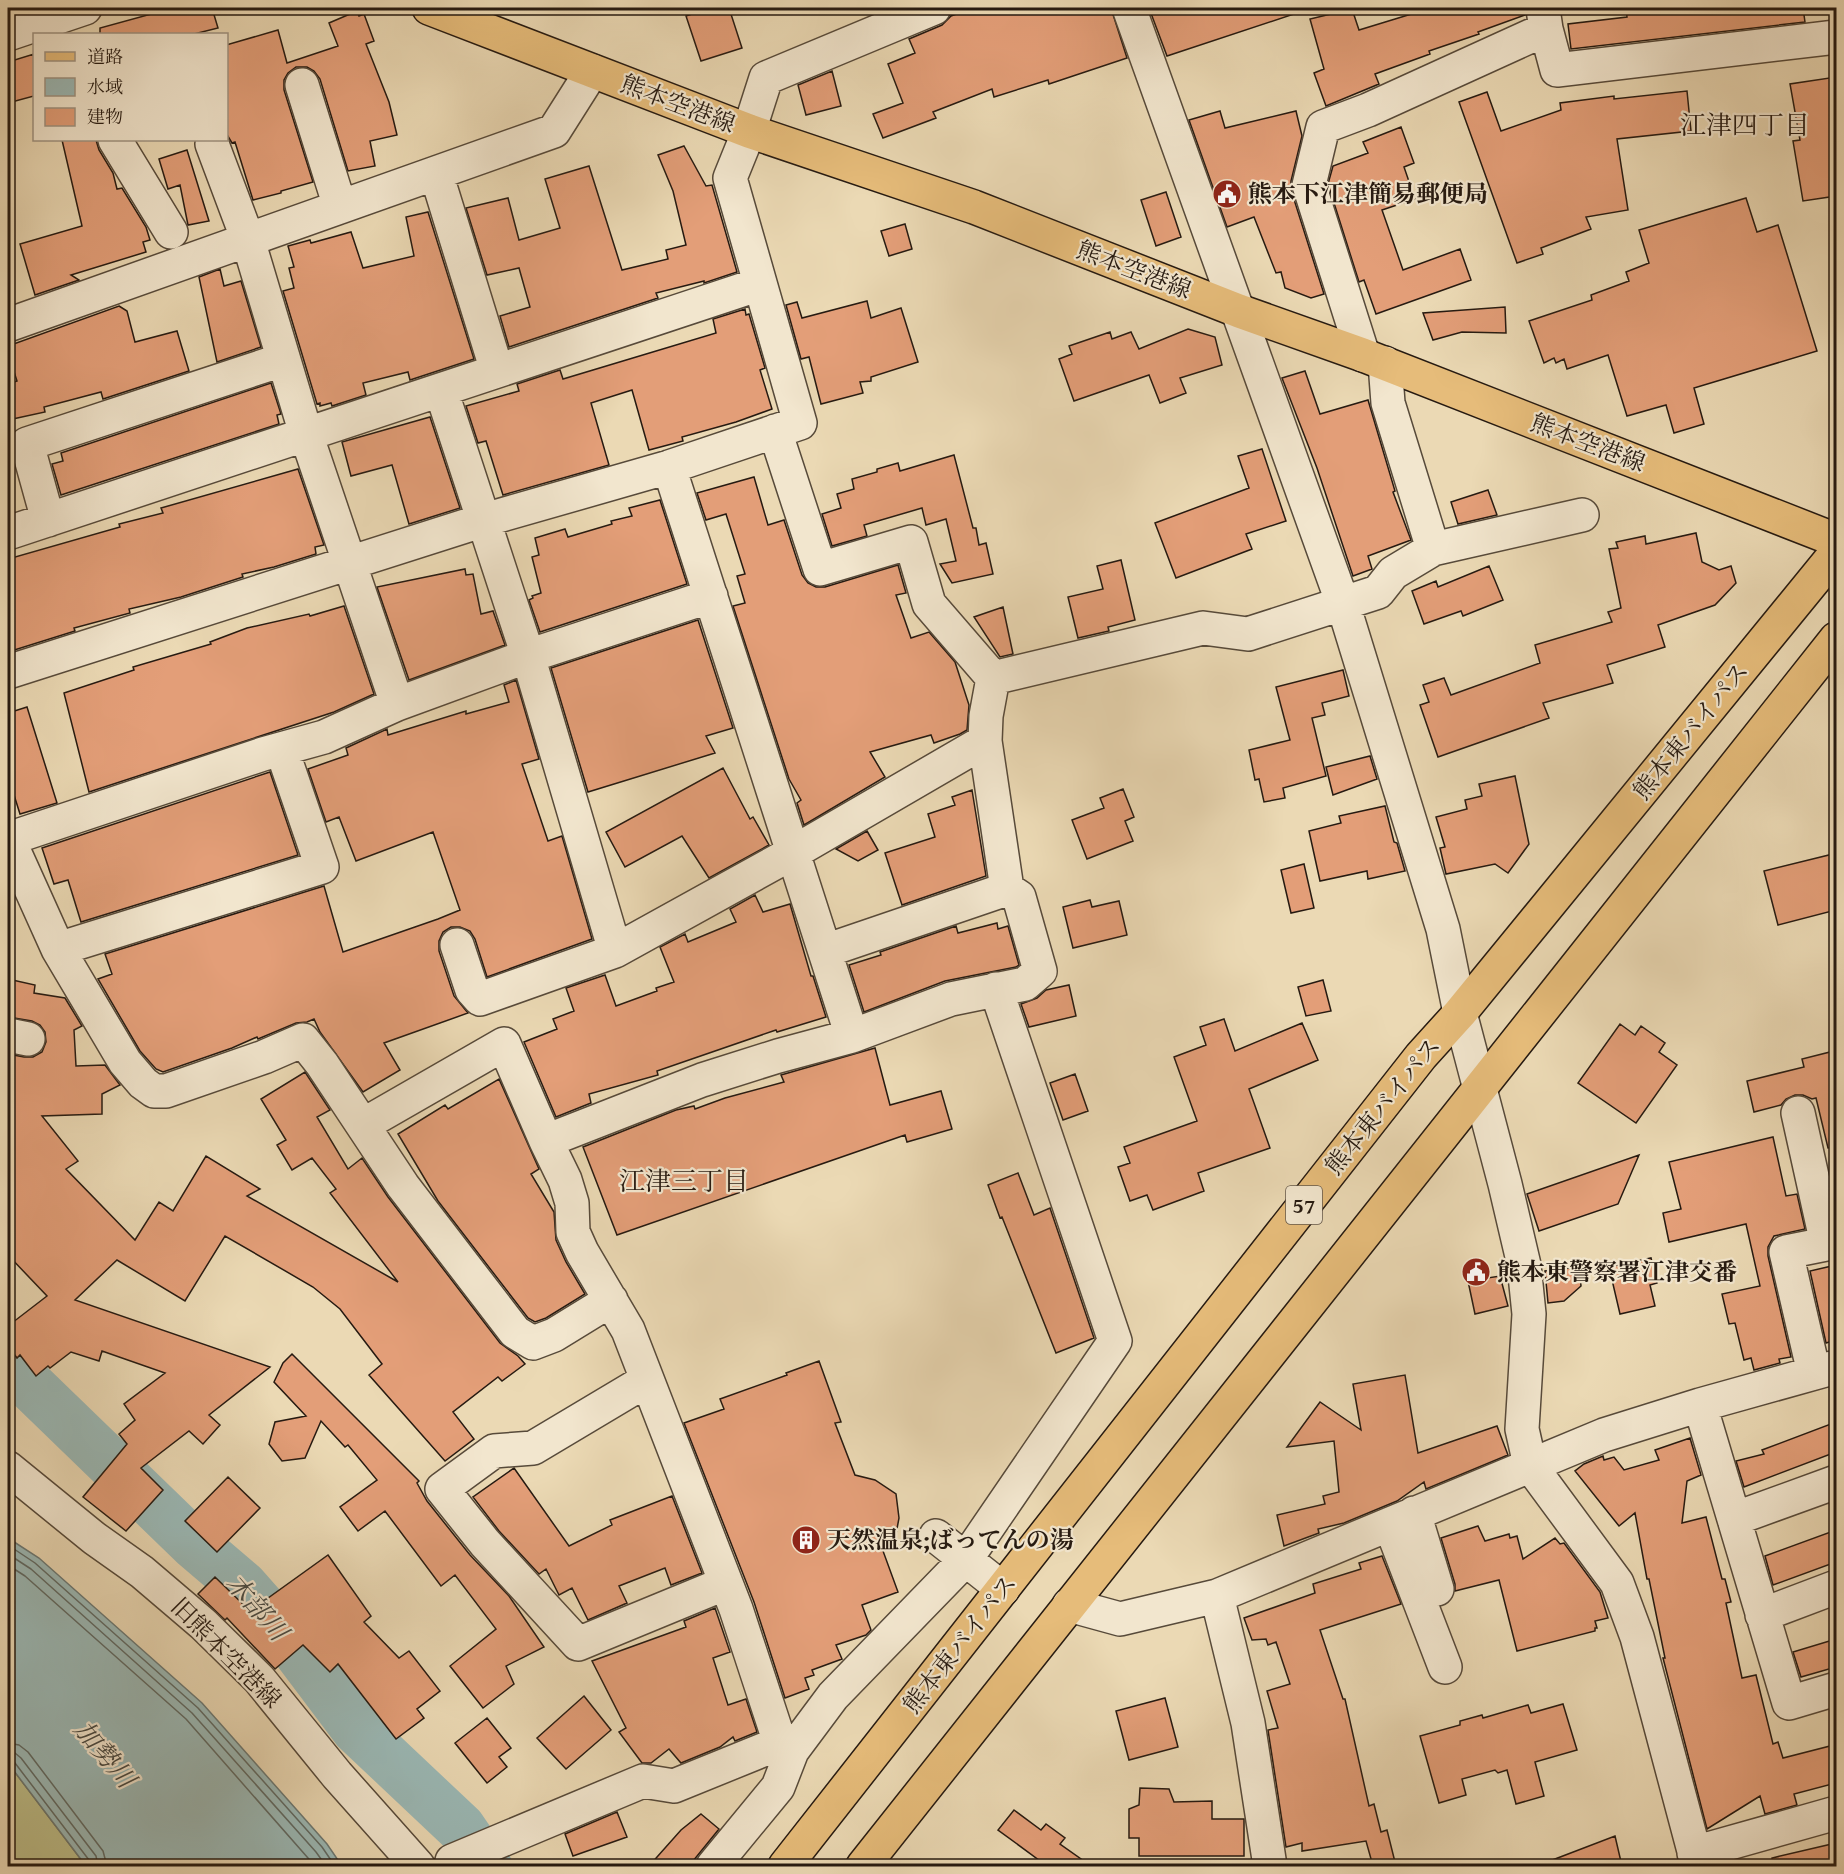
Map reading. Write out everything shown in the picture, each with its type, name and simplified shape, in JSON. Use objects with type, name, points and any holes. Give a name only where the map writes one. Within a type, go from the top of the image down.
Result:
[{"type":"main road","name":"熊本空港線","points":[[429,8],[749,131],[974,207],[1239,311],[1374,359],[1836,540]]},
{"type":"main road","name":"熊本東バイパス","points":[[785,1866],[1421,1056],[1460,1013],[1836,554]]},
{"type":"main road","points":[[863,1866],[1836,639]]},
{"type":"street","points":[[8,672],[484,520],[669,467],[800,423],[730,178],[749,131],[766,78],[934,8]]},
{"type":"street","points":[[1129,8],[1342,604],[1443,928],[1460,1013],[1524,1265],[1529,1314],[1522,1429],[1530,1465],[1617,1583],[1637,1636],[1696,1860],[1836,1813]]},
{"type":"street","points":[[8,34],[79,18]]},
{"type":"street","points":[[1433,549],[1374,359],[1309,185],[1323,127],[1368,110],[1544,18],[1557,70],[1836,37]]},
{"type":"street","points":[[8,325],[554,132],[592,71]]},
{"type":"street","points":[[302,85],[340,207]]},
{"type":"street","points":[[116,141],[171,232]]},
{"type":"street","points":[[212,144],[248,240],[282,360],[397,704]]},
{"type":"street","points":[[436,173],[497,371]]},
{"type":"street","points":[[8,533],[760,284]]},
{"type":"street","points":[[48,520],[27,444],[282,360]]},
{"type":"street","points":[[441,390],[528,656],[615,951]]},
{"type":"street","points":[[775,431],[820,569],[911,542],[929,604],[993,678]]},
{"type":"street","points":[[669,467],[852,1036]]},
{"type":"street","points":[[993,678],[1203,628],[1248,634],[1378,592],[1393,573],[1433,549],[1582,515]]},
{"type":"street","points":[[611,1300],[554,1335],[533,1343],[515,1332],[403,1186],[322,1064],[303,1040],[264,1057],[166,1091],[154,1091],[142,1083],[125,1062],[58,949],[8,839],[252,758],[324,737],[397,704],[528,656],[711,596]]},
{"type":"street","points":[[546,1141],[702,1080],[852,1036],[951,999],[996,988],[1026,984],[1040,972],[1019,897],[1007,889],[985,741],[986,716],[993,678]]},
{"type":"street","points":[[458,945],[472,990],[480,999],[615,951],[794,852],[985,741]]},
{"type":"street","points":[[58,949],[322,867],[282,750]]},
{"type":"street","points":[[825,951],[1007,889]]},
{"type":"street","points":[[414,1862],[454,1864],[496,1841],[643,1780],[674,1786],[786,1747],[966,1559],[1115,1341],[996,988]]},
{"type":"street","points":[[363,1125],[504,1044],[565,1180],[572,1203],[573,1232],[582,1252],[628,1330],[726,1583],[786,1747],[778,1787],[713,1866]]},
{"type":"street","points":[[1069,1605],[1120,1619],[1217,1596],[1604,1435],[1825,1370],[1786,1252],[1832,1243],[1798,1113]]},
{"type":"street","points":[[647,1380],[533,1448],[494,1451],[442,1489],[485,1543],[578,1644],[726,1583]]},
{"type":"street","points":[[1700,1405],[1789,1703],[1836,1689]]},
{"type":"street","name":"旧熊本空港線","points":[[8,1468],[94,1538],[142,1572],[202,1624],[259,1679],[337,1775],[414,1862]]},
{"type":"street","points":[[1734,1519],[1836,1482]]},
{"type":"street","points":[[1402,1518],[1437,1589]]},
{"type":"street","points":[[1402,1518],[1445,1667]]},
{"type":"street","points":[[936,1536],[1003,1589]]},
{"type":"street","points":[[1762,1614],[1836,1587]]},
{"type":"street","points":[[1217,1596],[1248,1723],[1270,1866]]},
{"type":"green space","points":[[8,1763],[11,1767],[86,1866],[8,1866]]},
{"type":"water","name":"加勢川","points":[[8,1538],[39,1558],[202,1703],[327,1844],[342,1866],[86,1866],[8,1763]]},
{"type":"building","points":[[173,8],[212,8],[218,28],[198,33],[100,33],[100,28]]},
{"type":"building","points":[[710,8],[729,8],[742,48],[701,61],[686,16]]},
{"type":"building","points":[[973,8],[1001,8],[1003,14],[1026,8],[1111,8],[1127,58],[1049,84],[1048,80],[994,97],[992,89],[933,112],[936,118],[883,138],[873,114],[903,103],[888,64],[915,53],[909,39],[942,25],[951,16]]},
{"type":"building","points":[[1149,8],[1300,8],[1300,12],[1167,56]]},
{"type":"building","points":[[1431,8],[1525,8],[1525,15],[1375,74],[1379,84],[1326,106],[1314,73],[1324,69],[1310,19],[1352,9],[1359,30]]},
{"type":"building","points":[[1626,8],[1803,8],[1805,22],[1571,49],[1568,24],[1627,17]]},
{"type":"building","points":[[357,11],[359,16],[364,14],[374,41],[366,44],[389,102],[397,135],[370,141],[375,166],[348,171],[320,79],[314,71],[307,67],[296,67],[288,73],[284,80],[284,90],[313,182],[253,200],[235,142],[232,143],[228,136],[228,44],[278,30],[287,63],[338,46],[329,23]]},
{"type":"building","points":[[33,54],[33,96],[8,103],[8,62]]},
{"type":"building","points":[[832,71],[841,106],[806,115],[798,85]]},
{"type":"building","points":[[1836,77],[1836,196],[1803,201],[1793,141],[1800,140],[1790,84]]},
{"type":"building","points":[[1687,91],[1691,131],[1617,139],[1628,210],[1586,217],[1591,229],[1541,248],[1543,254],[1517,263],[1459,102],[1487,92],[1501,131],[1561,110],[1560,103],[1614,96],[1614,99]]},
{"type":"building","points":[[1220,111],[1225,128],[1296,111],[1302,136],[1291,190],[1324,294],[1311,298],[1285,288],[1281,272],[1276,273],[1254,217],[1227,227],[1189,120]]},
{"type":"building","points":[[1401,127],[1414,163],[1404,167],[1415,199],[1382,210],[1403,270],[1460,249],[1471,280],[1376,314],[1364,280],[1359,282],[1328,184],[1333,166],[1368,153],[1363,142]]},
{"type":"building","points":[[62,141],[96,141],[113,173],[117,189],[122,188],[146,227],[150,240],[143,242],[146,252],[71,275],[79,280],[35,295],[20,244],[82,226]]},
{"type":"building","points":[[684,146],[706,186],[712,185],[737,272],[704,283],[704,281],[656,293],[658,298],[509,347],[500,316],[530,307],[519,268],[487,275],[466,208],[508,198],[519,240],[560,228],[545,179],[589,166],[622,270],[668,259],[666,250],[686,245],[673,191],[658,155]]},
{"type":"building","points":[[187,150],[209,221],[188,225],[180,185],[168,189],[159,159]]},
{"type":"building","points":[[1166,192],[1181,237],[1156,246],[1141,200]]},
{"type":"building","points":[[1746,198],[1757,232],[1778,225],[1817,351],[1694,388],[1704,424],[1674,433],[1666,405],[1627,416],[1608,355],[1567,369],[1564,359],[1556,363],[1554,358],[1544,363],[1529,321],[1592,300],[1591,295],[1629,281],[1626,272],[1649,263],[1639,230]]},
{"type":"building","points":[[428,212],[474,359],[410,380],[408,372],[363,383],[366,395],[332,406],[331,403],[320,406],[320,403],[317,404],[283,291],[294,288],[289,268],[294,267],[288,246],[310,240],[311,243],[351,232],[363,268],[414,256],[406,217]]},
{"type":"building","points":[[905,224],[912,249],[889,256],[881,231]]},
{"type":"building","points":[[220,269],[224,286],[241,281],[261,347],[217,362],[199,277]]},
{"type":"building","points":[[867,301],[871,318],[901,308],[918,362],[871,377],[871,381],[860,382],[863,393],[821,404],[809,357],[801,359],[786,305],[797,302],[802,318]]},
{"type":"building","points":[[119,306],[127,311],[135,342],[177,331],[189,371],[103,399],[101,392],[44,407],[45,412],[8,420],[8,384],[17,381],[8,346]]},
{"type":"building","points":[[1505,307],[1506,333],[1462,332],[1433,340],[1423,313]]},
{"type":"building","points":[[745,309],[746,315],[749,314],[765,368],[760,370],[772,409],[682,437],[683,441],[649,450],[632,390],[591,403],[609,465],[503,495],[486,441],[478,443],[466,406],[519,391],[517,384],[560,370],[563,379],[716,333],[713,319]]},
{"type":"building","points":[[1188,329],[1215,337],[1222,365],[1180,378],[1186,393],[1160,403],[1149,375],[1074,401],[1059,359],[1072,354],[1069,346],[1110,332],[1112,339],[1131,332],[1139,349]]},
{"type":"building","points":[[1305,371],[1320,414],[1368,400],[1395,491],[1393,492],[1411,540],[1368,556],[1372,569],[1353,576],[1317,468],[1282,378]]},
{"type":"building","points":[[271,383],[281,414],[277,415],[279,424],[61,495],[52,464],[63,461],[61,453]]},
{"type":"building","points":[[430,417],[460,508],[409,524],[392,465],[351,476],[342,442]]},
{"type":"building","points":[[1262,449],[1286,521],[1246,534],[1252,549],[1176,578],[1155,523],[1249,488],[1238,456]]},
{"type":"building","points":[[954,455],[973,528],[976,528],[979,545],[986,543],[993,574],[952,583],[940,564],[956,561],[946,519],[926,525],[922,508],[864,525],[867,536],[832,546],[822,514],[841,508],[837,494],[854,489],[852,479],[898,463],[900,471]]},
{"type":"building","points":[[298,469],[324,545],[315,547],[316,554],[242,574],[243,577],[181,597],[129,609],[130,613],[74,628],[75,631],[8,652],[8,559],[120,527],[119,524],[163,513],[161,508]]},
{"type":"building","points":[[754,477],[768,525],[784,520],[802,575],[808,583],[816,587],[825,587],[898,565],[906,593],[896,595],[911,638],[929,632],[955,662],[969,705],[967,730],[960,734],[934,743],[931,735],[870,752],[885,777],[804,825],[797,803],[801,800],[789,779],[733,606],[745,603],[737,576],[745,574],[726,514],[706,520],[697,493]]},
{"type":"building","points":[[1488,490],[1497,515],[1458,524],[1451,502]]},
{"type":"building","points":[[660,500],[687,584],[540,632],[529,600],[533,598],[532,596],[541,593],[532,557],[539,555],[535,538],[565,529],[568,537],[612,524],[611,521],[632,516],[629,508]]},
{"type":"building","points":[[1696,533],[1702,562],[1719,570],[1731,566],[1736,583],[1715,605],[1658,625],[1665,647],[1607,665],[1613,683],[1543,703],[1549,718],[1438,757],[1420,705],[1429,702],[1423,685],[1444,678],[1451,695],[1540,663],[1535,645],[1612,622],[1608,612],[1621,608],[1609,549],[1618,548],[1616,542],[1645,536],[1646,544]]},
{"type":"building","points":[[1121,560],[1135,620],[1108,627],[1109,631],[1078,638],[1068,597],[1103,589],[1097,566]]},
{"type":"building","points":[[1489,566],[1503,600],[1463,616],[1461,611],[1424,624],[1412,591],[1436,581],[1438,587]]},
{"type":"building","points":[[465,569],[466,575],[473,574],[481,614],[493,611],[505,645],[409,680],[377,587]]},
{"type":"building","points":[[344,606],[374,694],[334,712],[89,792],[64,693],[134,670],[133,667],[211,644],[210,642],[247,628],[309,614],[310,616]]},
{"type":"building","points":[[1003,607],[1013,654],[1000,657],[974,617]]},
{"type":"building","points":[[698,620],[733,728],[706,736],[715,753],[588,792],[551,668]]},
{"type":"building","points":[[1343,670],[1349,696],[1322,703],[1325,715],[1312,718],[1326,776],[1283,788],[1285,798],[1264,802],[1259,779],[1255,780],[1249,750],[1290,740],[1276,687]]},
{"type":"building","points":[[516,680],[539,759],[522,764],[548,841],[562,836],[592,939],[487,977],[475,939],[470,931],[460,927],[451,927],[443,932],[439,941],[439,951],[454,996],[468,1013],[384,1043],[400,1070],[363,1092],[320,1032],[314,1019],[296,1023],[258,1039],[257,1037],[163,1072],[156,1069],[140,1051],[98,979],[112,974],[105,954],[324,886],[343,952],[460,910],[433,832],[356,861],[339,817],[326,822],[308,769],[348,755],[346,748],[387,729],[388,735],[466,711],[466,714],[509,702],[504,685]]},
{"type":"building","points":[[27,707],[57,803],[20,814],[8,776],[8,713]]},
{"type":"building","points":[[1370,756],[1377,779],[1333,795],[1326,767]]},
{"type":"building","points":[[723,768],[750,819],[753,817],[769,845],[709,878],[682,836],[625,867],[606,832]]},
{"type":"building","points":[[270,772],[298,855],[81,922],[68,880],[54,884],[42,848]]},
{"type":"building","points":[[1515,776],[1529,844],[1508,873],[1495,864],[1446,874],[1440,848],[1445,847],[1436,817],[1467,809],[1465,800],[1482,796],[1479,784]]},
{"type":"building","points":[[1123,789],[1134,817],[1125,821],[1133,841],[1087,859],[1072,820],[1104,808],[1100,798]]},
{"type":"building","points":[[972,790],[986,876],[902,905],[885,853],[935,837],[928,814],[955,805],[952,797]]},
{"type":"building","points":[[1385,806],[1394,842],[1397,843],[1405,871],[1368,879],[1367,871],[1320,881],[1309,831],[1341,823],[1339,816]]},
{"type":"building","points":[[867,831],[878,850],[858,861],[836,849]]},
{"type":"building","points":[[1833,854],[1836,867],[1836,910],[1778,925],[1764,871]]},
{"type":"building","points":[[1304,864],[1314,908],[1291,913],[1281,870]]},
{"type":"building","points":[[755,895],[763,912],[790,904],[811,976],[813,976],[826,1017],[777,1032],[776,1030],[657,1071],[658,1075],[589,1094],[591,1103],[556,1117],[524,1042],[557,1029],[553,1019],[574,1011],[566,988],[605,975],[616,1006],[657,991],[656,988],[674,982],[660,947],[685,934],[688,942],[736,922],[730,909]]},
{"type":"building","points":[[1090,900],[1092,907],[1119,901],[1127,935],[1073,948],[1063,907]]},
{"type":"building","points":[[997,923],[998,929],[1008,926],[1019,965],[945,981],[864,1012],[849,965],[956,926],[958,933]]},
{"type":"building","points":[[8,979],[35,985],[34,993],[65,998],[82,1026],[74,1030],[76,1066],[105,1065],[120,1085],[102,1094],[102,1114],[42,1116],[78,1161],[66,1169],[135,1240],[159,1202],[173,1211],[206,1156],[260,1189],[247,1196],[398,1282],[330,1193],[336,1189],[312,1158],[292,1170],[277,1145],[286,1140],[261,1099],[305,1072],[330,1110],[317,1117],[348,1169],[362,1158],[388,1197],[500,1343],[525,1364],[502,1381],[498,1377],[453,1412],[474,1439],[445,1461],[369,1375],[382,1364],[340,1309],[313,1287],[225,1236],[185,1301],[117,1260],[75,1300],[270,1367],[209,1415],[220,1425],[203,1444],[189,1431],[141,1468],[163,1490],[126,1531],[83,1497],[127,1444],[119,1434],[135,1420],[124,1404],[165,1373],[102,1351],[99,1361],[71,1352],[36,1376],[20,1355],[17,1358],[8,1346],[8,1326],[47,1296],[8,1255],[8,1054],[33,1057],[42,1052],[46,1042],[45,1032],[40,1025],[32,1021],[8,1017]]},
{"type":"building","points":[[1323,980],[1331,1011],[1306,1016],[1298,987]]},
{"type":"building","points":[[1069,985],[1076,1016],[1029,1027],[1021,1004],[1037,998],[1046,990]]},
{"type":"building","points":[[1224,1019],[1235,1051],[1302,1023],[1318,1060],[1249,1089],[1270,1148],[1198,1173],[1204,1191],[1153,1210],[1147,1195],[1130,1201],[1118,1167],[1130,1163],[1124,1147],[1197,1121],[1174,1057],[1206,1045],[1200,1027]]},
{"type":"building","points":[[1620,1024],[1635,1035],[1641,1026],[1665,1043],[1659,1052],[1677,1065],[1636,1123],[1578,1083]]},
{"type":"building","points":[[875,1048],[890,1105],[941,1091],[952,1129],[907,1142],[905,1135],[617,1235],[583,1147],[676,1110],[694,1106],[695,1109],[725,1098],[784,1082],[781,1075]]},
{"type":"building","points":[[1830,1052],[1836,1077],[1836,1147],[1828,1148],[1816,1098],[1795,1095],[1786,1099],[1781,1105],[1754,1112],[1747,1081],[1804,1067],[1802,1059]]},
{"type":"building","points":[[1075,1074],[1088,1111],[1063,1120],[1050,1083]]},
{"type":"building","points":[[499,1079],[539,1169],[531,1174],[554,1212],[556,1240],[585,1294],[546,1318],[535,1322],[528,1318],[438,1201],[398,1134],[445,1105],[448,1109]]},
{"type":"building","points":[[1773,1137],[1786,1196],[1797,1194],[1805,1229],[1774,1236],[1768,1247],[1768,1256],[1791,1357],[1779,1359],[1780,1363],[1754,1370],[1751,1358],[1744,1360],[1735,1323],[1729,1324],[1722,1294],[1760,1286],[1746,1224],[1669,1242],[1663,1213],[1681,1209],[1669,1162]]},
{"type":"building","points":[[1639,1155],[1618,1204],[1539,1231],[1527,1194]]},
{"type":"building","points":[[1018,1173],[1034,1215],[1050,1208],[1094,1338],[1056,1353],[988,1185]]},
{"type":"building","points":[[1651,1258],[1657,1283],[1650,1285],[1655,1306],[1620,1314],[1609,1267]]},
{"type":"building","points":[[1836,1265],[1836,1340],[1826,1343],[1810,1271]]},
{"type":"building","points":[[1579,1267],[1581,1286],[1564,1301],[1548,1303],[1545,1271]]},
{"type":"building","points":[[1500,1276],[1508,1306],[1475,1314],[1468,1281]]},
{"type":"building","points":[[292,1354],[419,1481],[417,1483],[427,1501],[470,1555],[509,1596],[544,1647],[506,1666],[514,1684],[483,1708],[450,1666],[496,1629],[455,1575],[441,1586],[385,1511],[358,1531],[340,1507],[377,1480],[348,1445],[345,1447],[321,1421],[305,1458],[282,1461],[269,1444],[275,1422],[306,1416],[274,1382],[283,1363]]},
{"type":"building","name":"天然温泉;ばってんの湯","points":[[819,1361],[841,1422],[835,1423],[855,1475],[875,1480],[896,1494],[899,1518],[896,1534],[883,1551],[898,1592],[862,1605],[871,1630],[866,1635],[836,1645],[842,1659],[812,1670],[814,1675],[805,1678],[809,1689],[785,1698],[754,1602],[684,1423],[724,1409],[720,1399]]},
{"type":"building","points":[[1405,1375],[1418,1453],[1497,1426],[1508,1455],[1426,1489],[1424,1482],[1397,1501],[1344,1523],[1318,1529],[1319,1533],[1284,1546],[1277,1515],[1325,1504],[1323,1496],[1339,1492],[1334,1441],[1287,1447],[1320,1402],[1361,1430],[1353,1384]]},
{"type":"building","points":[[1836,1422],[1836,1452],[1744,1487],[1736,1461],[1764,1454],[1762,1450]]},
{"type":"building","points":[[1690,1438],[1701,1475],[1687,1481],[1682,1523],[1706,1517],[1722,1579],[1725,1579],[1731,1602],[1726,1603],[1742,1678],[1756,1675],[1773,1744],[1778,1742],[1783,1758],[1834,1745],[1836,1756],[1836,1783],[1794,1794],[1797,1805],[1765,1814],[1760,1796],[1707,1829],[1663,1658],[1665,1658],[1635,1513],[1619,1526],[1575,1471],[1584,1464],[1603,1456],[1604,1460],[1614,1457],[1624,1470],[1659,1460],[1655,1450]]},
{"type":"building","points":[[514,1468],[569,1546],[612,1525],[610,1520],[672,1496],[702,1573],[671,1585],[665,1568],[619,1586],[627,1603],[588,1620],[572,1588],[559,1595],[546,1569],[539,1574],[499,1531],[473,1497]]},
{"type":"building","points":[[228,1477],[260,1508],[217,1552],[185,1521]]},
{"type":"building","points":[[1478,1526],[1485,1541],[1509,1534],[1510,1538],[1517,1536],[1523,1559],[1555,1538],[1560,1544],[1564,1543],[1600,1592],[1608,1618],[1595,1621],[1597,1628],[1595,1631],[1517,1651],[1499,1580],[1455,1591],[1441,1538]]},
{"type":"building","points":[[1836,1530],[1836,1562],[1773,1585],[1765,1556]]},
{"type":"building","points":[[328,1555],[371,1616],[364,1622],[399,1658],[409,1651],[440,1691],[417,1709],[424,1718],[396,1739],[338,1664],[330,1672],[303,1645],[275,1669],[227,1618],[225,1620],[198,1594],[215,1577],[250,1611]]},
{"type":"building","points":[[1382,1556],[1401,1604],[1320,1630],[1343,1699],[1345,1699],[1369,1806],[1374,1804],[1381,1832],[1387,1830],[1396,1866],[1373,1866],[1366,1841],[1302,1851],[1302,1843],[1286,1847],[1268,1730],[1278,1728],[1267,1691],[1290,1684],[1276,1642],[1268,1645],[1266,1639],[1252,1640],[1244,1618],[1315,1593],[1313,1584],[1361,1569],[1359,1563]]},
{"type":"building","points":[[715,1608],[730,1652],[713,1658],[728,1705],[746,1699],[757,1732],[735,1741],[733,1737],[720,1747],[681,1763],[669,1749],[651,1763],[642,1763],[619,1732],[626,1728],[592,1661],[686,1627],[684,1621]]},
{"type":"building","points":[[1836,1639],[1836,1667],[1801,1677],[1793,1652]]},
{"type":"building","points":[[584,1696],[611,1730],[566,1769],[537,1738]]},
{"type":"building","points":[[1165,1698],[1178,1747],[1129,1760],[1116,1711]]},
{"type":"building","points":[[1563,1704],[1577,1750],[1535,1762],[1544,1796],[1516,1804],[1507,1770],[1498,1773],[1495,1770],[1462,1779],[1466,1795],[1439,1803],[1420,1736],[1460,1725],[1460,1721],[1482,1715],[1483,1718],[1528,1705],[1531,1713]]},
{"type":"building","points":[[487,1718],[511,1748],[499,1757],[507,1767],[487,1783],[455,1743]]},
{"type":"building","points":[[1140,1788],[1169,1789],[1174,1802],[1212,1801],[1212,1819],[1244,1819],[1244,1856],[1139,1856],[1139,1838],[1129,1838],[1129,1809],[1139,1805]]},
{"type":"building","points":[[1014,1810],[1041,1830],[1046,1824],[1065,1838],[1060,1844],[1091,1866],[1047,1866],[998,1830]]},
{"type":"building","points":[[617,1812],[627,1837],[573,1856],[565,1834]]},
{"type":"building","points":[[701,1814],[719,1829],[689,1866],[649,1866],[681,1830]]},
{"type":"building","points":[[1615,1836],[1622,1866],[1543,1866],[1542,1864]]},
{"type":"building","points":[[1836,1843],[1836,1866],[1773,1866],[1772,1858]]},
{"type":"waterway","name":"木部川","points":[[8,1364],[195,1545],[243,1586],[280,1628],[356,1729],[461,1828],[487,1866]]},
{"type":"place","name":"熊本下江津簡易郵便局","points":[[1227,194]]},
{"type":"place","name":"熊本東警察署江津交番","points":[[1476,1272]]},
{"type":"place","name":"天然温泉;ばってんの湯","points":[[806,1540]]},
{"type":"district","name":"江津四丁目","points":[[1745,125]]},
{"type":"district","name":"江津三丁目","points":[[684,1181]]}]
